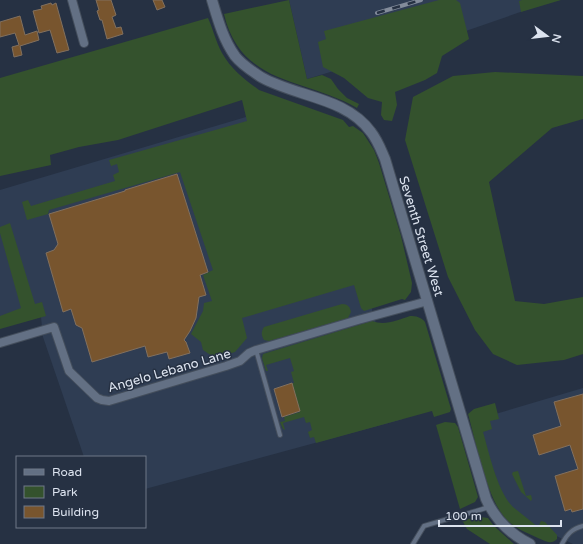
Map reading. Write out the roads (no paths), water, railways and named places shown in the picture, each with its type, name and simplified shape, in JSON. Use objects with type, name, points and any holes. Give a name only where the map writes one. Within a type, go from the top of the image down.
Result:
[{"type":"street","points":[[72,0],[84,43]]},
{"type":"street","name":"Seventh Street West","points":[[212,0],[224,38],[236,58],[245,66],[272,83],[339,106],[362,122],[379,144],[385,159],[428,301],[483,490],[490,507],[501,523],[526,543]]},
{"type":"street","name":"Angelo Lebano Lane","points":[[0,343],[54,327],[69,371],[97,398],[106,401],[226,366],[240,361],[256,350],[428,301]]},
{"type":"lane","points":[[256,350],[280,435]]},
{"type":"lane","points":[[413,544],[424,526],[490,507]]},
{"type":"lane","points":[[562,544],[567,534],[583,526]]},
{"type":"railway","points":[[377,13],[421,0]]}]
